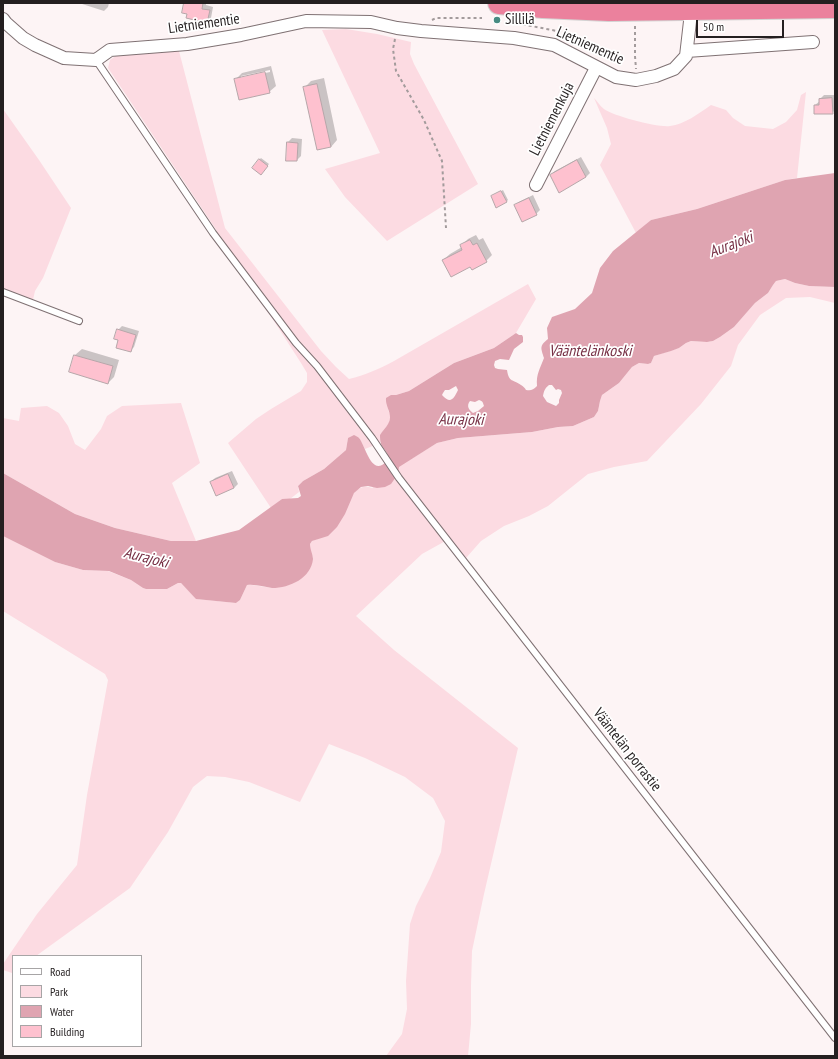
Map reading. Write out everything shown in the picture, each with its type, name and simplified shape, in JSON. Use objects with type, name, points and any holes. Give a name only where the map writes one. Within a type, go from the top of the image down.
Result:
[{"type":"highway","points":[[499,3],[609,10],[692,6],[835,7]]},
{"type":"street","name":"Lietniementie","points":[[96,60],[110,50],[187,44],[241,35],[306,21],[370,22],[397,28],[421,31],[514,38],[554,46],[616,78],[636,80],[656,76],[674,69],[686,56],[692,6]]},
{"type":"street","points":[[3,19],[23,38],[64,58],[96,60]]},
{"type":"street","points":[[687,51],[813,42]]},
{"type":"street","name":"Lietniemenkuja","points":[[536,185],[596,68]]},
{"type":"lane","name":"Vääntelän porrastie","points":[[96,60],[213,233],[296,343],[317,366],[372,438],[399,478],[835,1038]]},
{"type":"lane","points":[[3,292],[79,321]]},
{"type":"path","points":[[421,31],[429,22],[436,18],[482,18]]},
{"type":"path","points":[[635,26],[636,80]]},
{"type":"path","points":[[397,28],[393,49],[396,71],[424,120],[442,161],[446,228]]},
{"type":"green space","points":[[346,29],[411,42],[410,54],[414,64],[478,184],[387,241],[345,197],[325,169],[380,153],[322,30]]},
{"type":"green space","points":[[179,51],[225,228],[321,351],[349,379],[383,367],[528,284],[536,299],[516,333],[494,348],[454,363],[409,391],[391,395],[388,410],[391,416],[389,423],[380,435],[380,443],[365,449],[359,438],[348,438],[346,450],[324,469],[303,481],[298,486],[299,492],[290,499],[282,499],[271,508],[228,443],[256,419],[301,391],[307,382],[307,373],[272,318],[211,235],[217,231],[108,68],[110,60],[117,55]]},
{"type":"green space","points":[[806,92],[797,178],[785,180],[697,209],[651,220],[636,233],[600,165],[611,144],[607,128],[594,98],[609,112],[626,118],[656,125],[676,125],[691,118],[711,105],[726,110],[733,118],[745,126],[773,129],[786,122],[797,110],[801,95]]},
{"type":"green space","points":[[3,109],[71,208],[43,278],[35,291],[32,304],[3,295]]},
{"type":"green space","points":[[785,279],[809,286],[835,287],[835,303],[810,297],[786,298],[760,315],[738,345],[731,366],[701,404],[647,461],[614,467],[588,474],[548,506],[529,516],[504,526],[481,541],[466,558],[449,539],[422,554],[356,616],[394,650],[518,748],[472,951],[471,1024],[468,1056],[386,1056],[402,1034],[407,1009],[406,981],[410,924],[416,906],[441,852],[445,821],[433,798],[405,777],[365,758],[329,744],[300,802],[249,782],[225,777],[207,776],[193,787],[168,832],[130,888],[37,955],[12,955],[12,973],[3,970],[3,964],[37,914],[77,865],[87,795],[108,680],[105,674],[3,611],[3,536],[55,562],[83,570],[108,571],[131,580],[146,589],[167,589],[181,583],[197,599],[236,603],[240,600],[247,585],[273,588],[313,558],[310,550],[310,544],[312,541],[317,539],[358,489],[364,487],[372,488],[401,465],[437,443],[458,438],[532,432],[573,426],[594,417],[598,411],[602,395],[619,383],[632,367],[639,363],[651,363],[654,356],[679,348],[691,341],[707,342],[713,341],[720,337],[734,327],[755,303],[768,293],[776,281]]},
{"type":"green space","points":[[181,403],[200,463],[172,483],[196,541],[171,541],[115,528],[75,514],[3,473],[3,418],[19,421],[21,408],[47,406],[59,413],[68,426],[75,444],[85,450],[101,429],[107,416],[122,406]]},
{"type":"water","points":[[835,173],[835,287],[809,286],[785,279],[776,281],[768,293],[755,303],[734,327],[720,337],[713,341],[707,342],[691,341],[679,348],[654,356],[651,363],[639,363],[632,367],[619,383],[602,395],[598,411],[594,417],[573,426],[532,432],[458,438],[437,443],[399,467],[398,474],[391,484],[385,487],[377,488],[368,486],[361,487],[354,493],[345,514],[337,527],[328,536],[312,541],[310,544],[313,559],[311,566],[304,577],[292,584],[279,588],[247,585],[240,600],[236,603],[196,599],[181,583],[167,589],[146,589],[131,580],[109,571],[83,570],[55,562],[3,536],[3,473],[75,514],[115,528],[171,541],[196,541],[239,530],[282,499],[298,498],[301,496],[298,486],[303,481],[324,469],[346,450],[348,438],[354,435],[361,441],[371,461],[378,466],[382,465],[388,458],[387,453],[381,444],[380,438],[380,435],[390,421],[386,398],[391,395],[409,391],[454,363],[494,348],[516,333],[522,335],[523,342],[514,349],[509,360],[500,359],[495,361],[494,365],[495,368],[507,370],[510,379],[518,383],[526,390],[533,389],[537,386],[538,375],[544,358],[542,345],[548,339],[547,328],[552,317],[575,309],[592,293],[600,268],[613,251],[651,220],[697,209],[785,180]],"holes":[[[549,385],[552,385],[556,390],[561,390],[562,393],[559,403],[556,406],[547,402],[543,396]],[[456,386],[458,390],[452,399],[448,400],[442,395],[445,390],[449,390]],[[480,400],[483,402],[484,406],[473,413],[469,409],[468,405],[470,401],[475,402]]]},
{"type":"building","points":[[184,3],[203,3],[202,9],[210,10],[207,23],[186,18],[187,14],[182,13]]},
{"type":"building","points":[[265,72],[270,93],[239,100],[234,79]]},
{"type":"building","points":[[317,84],[331,147],[317,150],[303,87]]},
{"type":"building","points":[[832,98],[833,114],[814,114],[814,105],[819,105],[819,99]]},
{"type":"building","points":[[287,142],[298,143],[297,161],[286,161]]},
{"type":"building","points":[[259,159],[268,166],[261,175],[252,168]]},
{"type":"building","points":[[577,160],[586,177],[559,193],[550,175]]},
{"type":"building","points":[[501,191],[507,202],[496,208],[491,196]]},
{"type":"building","points":[[529,198],[537,215],[522,222],[514,205]]},
{"type":"building","points":[[470,240],[473,245],[477,243],[487,262],[472,270],[470,267],[451,277],[442,260],[462,250],[460,245]]},
{"type":"building","points":[[117,329],[136,335],[131,352],[116,348],[118,340],[114,339]]},
{"type":"building","points":[[74,355],[113,366],[108,384],[69,372]]},
{"type":"building","points":[[228,474],[234,488],[216,496],[210,482]]},
{"type":"place","name":"Sillilä","points":[[497,20]]},
{"type":"water label","name":"Aurajoki","points":[[731,245]]},
{"type":"water label","name":"Vääntelänkoski","points":[[590,351]]},
{"type":"water label","name":"Aurajoki","points":[[461,420]]},
{"type":"water label","name":"Aurajoki","points":[[146,558]]}]
